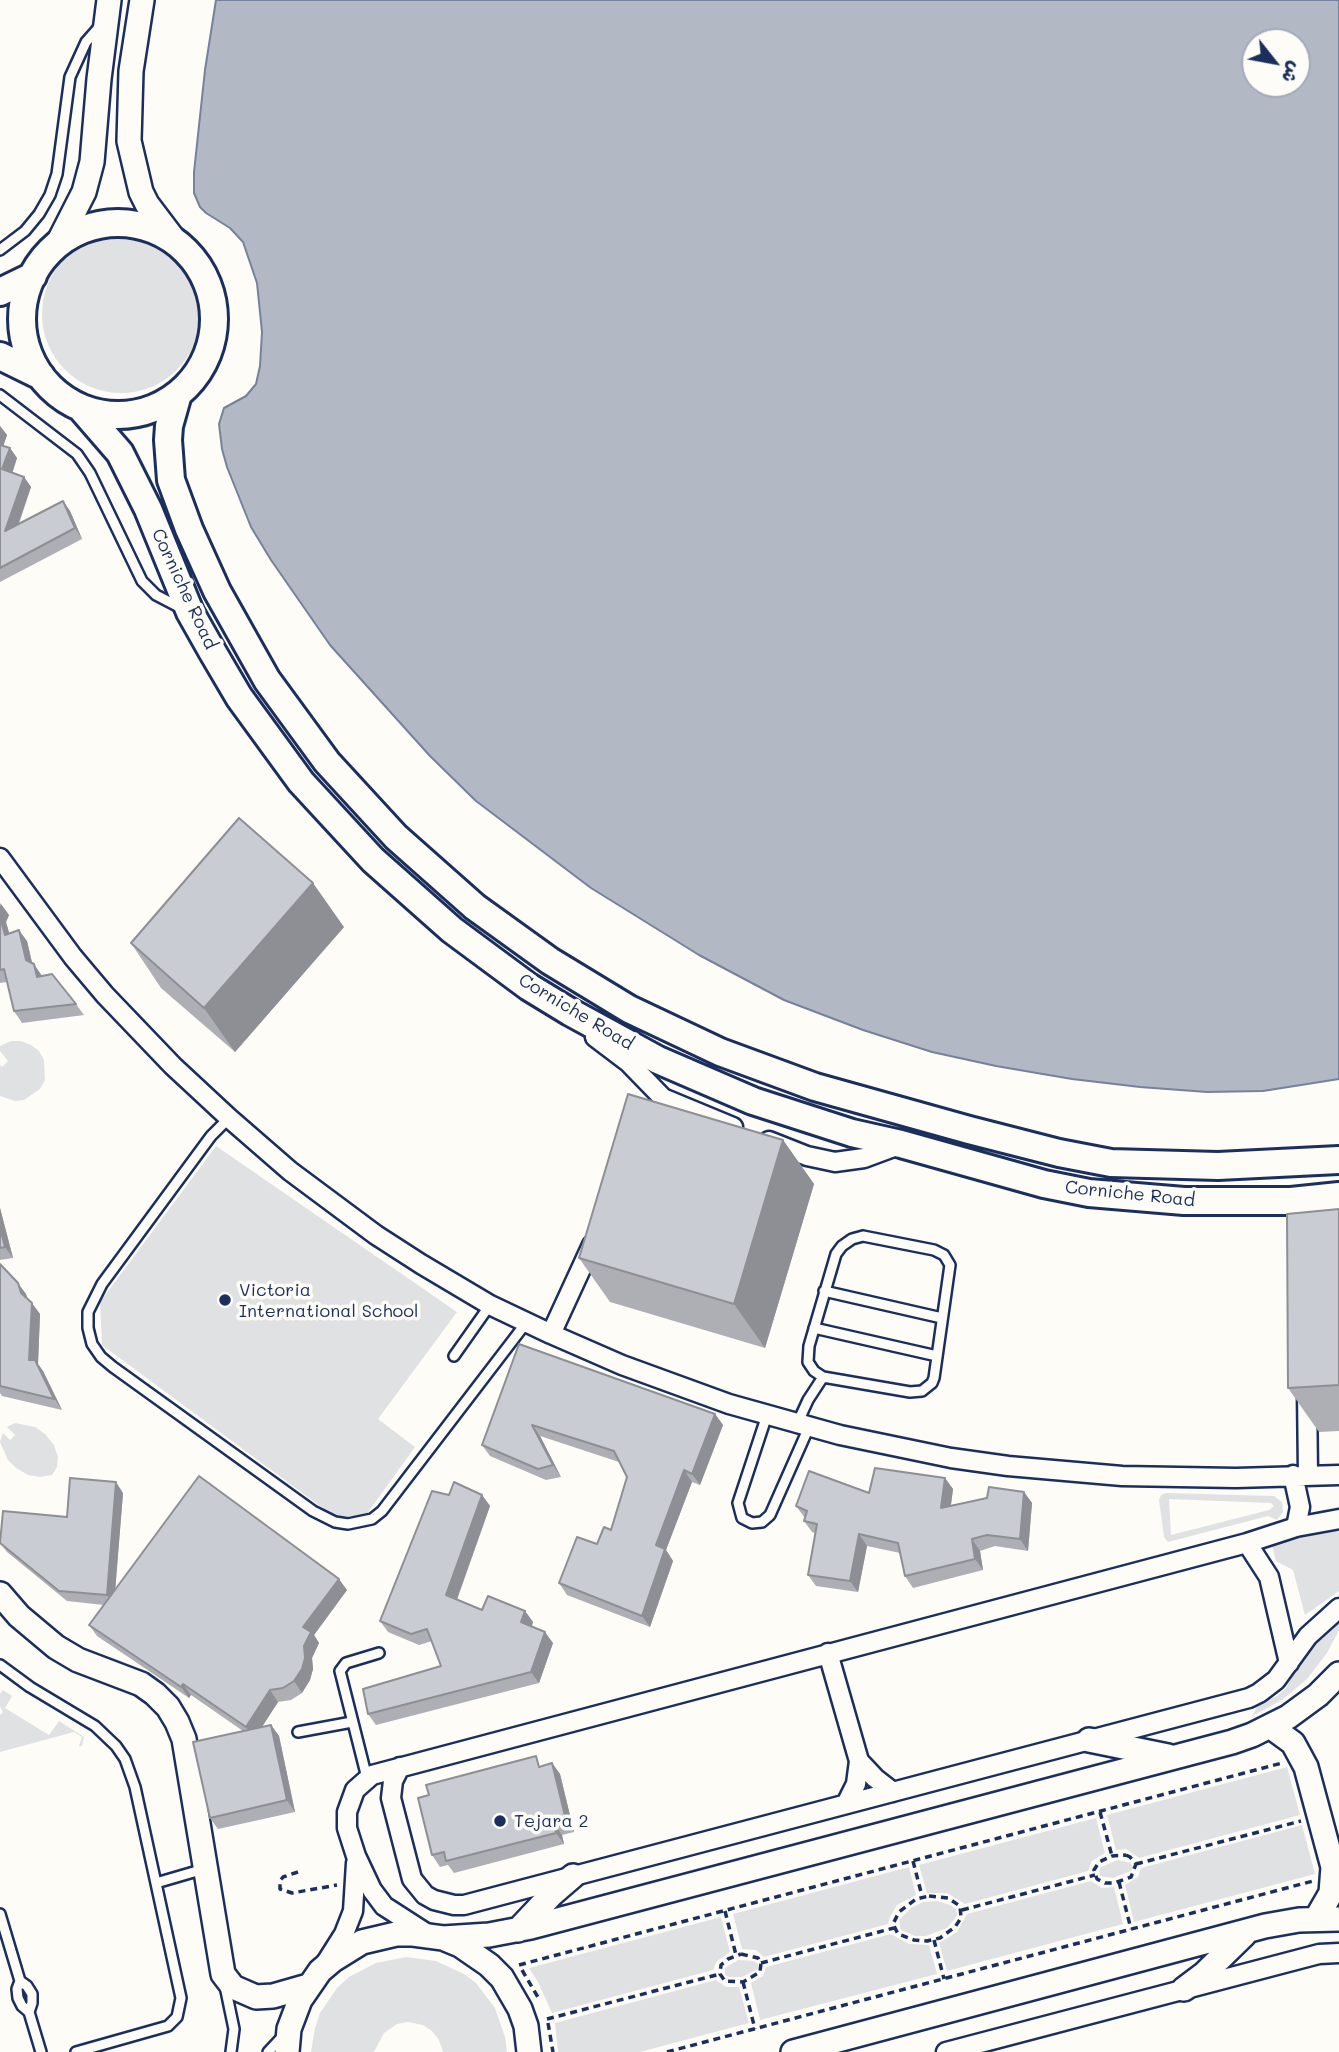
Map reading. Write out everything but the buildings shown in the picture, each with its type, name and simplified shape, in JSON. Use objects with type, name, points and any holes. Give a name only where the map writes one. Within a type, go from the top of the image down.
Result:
[{"type":"main road","points":[[123,223],[150,228],[175,242],[186,251],[203,274],[209,288],[214,317],[205,359],[194,378],[166,402],[139,413],[109,415],[81,408],[58,395],[41,376],[25,345],[22,321],[24,298],[33,276],[48,254],[69,237],[94,226],[123,223]]},
{"type":"main road","points":[[0,292],[33,276]]},
{"type":"main road","points":[[0,356],[41,376]]},
{"type":"main road","name":"Corniche Road","points":[[178,394],[168,440],[171,480],[189,529],[217,591],[267,680],[327,762],[396,837],[475,907],[550,961],[629,1009],[720,1052],[815,1087],[1059,1153],[1111,1163],[1218,1166],[1332,1161]]},
{"type":"main road","name":"Corniche Road","points":[[81,408],[120,453],[133,477],[190,612],[239,697],[269,741],[301,782],[373,860],[452,929],[519,980],[570,1012],[658,1060],[753,1101],[852,1133],[1044,1184],[1089,1193],[1295,1208],[1335,1198]]},
{"type":"main road","points":[[1332,1161],[1335,1198]]},
{"type":"street","points":[[142,0],[131,71],[129,141],[141,192],[175,242]]},
{"type":"street","points":[[57,245],[84,192],[92,162],[107,11]]},
{"type":"street","points":[[0,858],[73,957],[105,995],[173,1066],[229,1118],[290,1171],[344,1211],[421,1264],[526,1323],[676,1386],[767,1415],[869,1442],[951,1458],[1065,1472],[1179,1478],[1339,1475]]},
{"type":"street","points":[[570,1012],[594,1036],[628,1062],[648,1086],[681,1107],[807,1156],[835,1162],[864,1158],[901,1144]]},
{"type":"street","points":[[648,1086],[655,1113],[681,1107]]},
{"type":"street","points":[[551,1334],[599,1228]]},
{"type":"street","points":[[1296,1527],[1300,1507],[1307,1367]]},
{"type":"street","points":[[529,2052],[526,2026],[520,2009],[502,1978],[475,1954],[436,1937],[384,1906],[372,1890],[356,1856],[347,1828],[346,1812],[351,1796],[367,1778],[400,1766],[1247,1543],[1296,1527],[1339,1519]]},
{"type":"street","points":[[1247,1543],[1269,1577],[1289,1663]]},
{"type":"street","points":[[0,1594],[19,1616],[56,1647],[78,1660],[141,1684],[168,1707],[184,1739],[223,1974],[233,1987],[256,1997],[273,1996],[314,1979],[347,1950],[379,1937],[404,1934],[436,1937],[518,1930],[1232,1742],[1271,1727],[1304,1707],[1339,1674]]},
{"type":"street","points":[[400,1766],[391,1789],[412,1879],[425,1895],[444,1904],[464,1905],[1249,1698],[1268,1687],[1308,1636],[1339,1608]]},
{"type":"street","points":[[828,1653],[859,1761],[856,1784],[846,1804]]},
{"type":"street","points":[[793,2052],[1249,1931],[1282,1923],[1327,1919],[1333,1867],[1307,1767],[1293,1743],[1271,1727]]},
{"type":"street","points":[[1089,1740],[1175,1756]]},
{"type":"street","points":[[859,1761],[874,1778],[893,1792]]},
{"type":"street","points":[[286,2052],[289,2029],[297,2007],[349,1922],[355,1898],[356,1856]]},
{"type":"street","points":[[518,1930],[573,1876]]},
{"type":"street","points":[[1184,1989],[1204,1974],[1249,1931]]},
{"type":"street","points":[[953,2051],[1319,1954],[1339,1953]]},
{"type":"lane","points":[[0,250],[25,231],[39,215],[50,195],[57,174],[70,78],[86,42],[107,11]]},
{"type":"lane","points":[[0,395],[77,454],[90,473],[142,581],[156,595],[190,612]]},
{"type":"lane","points":[[229,1118],[211,1136],[102,1284],[88,1312],[88,1328],[92,1343],[101,1357],[113,1367],[313,1511],[335,1522],[348,1524],[372,1518],[382,1511],[526,1323]]},
{"type":"lane","points":[[863,1236],[934,1250],[944,1255],[950,1265],[942,1318],[932,1383],[922,1391],[823,1377],[814,1371],[808,1362],[807,1351],[836,1254],[842,1245],[852,1239],[863,1236]]},
{"type":"lane","points":[[824,1291],[942,1318]]},
{"type":"lane","points":[[454,1356],[490,1305]]},
{"type":"lane","points":[[814,1328],[937,1356]]},
{"type":"lane","points":[[767,1415],[738,1503],[742,1518],[752,1523],[762,1522],[770,1515],[803,1425],[808,1400],[823,1377]]},
{"type":"lane","points":[[367,1778],[340,1671],[346,1663],[379,1653]]},
{"type":"lane","points":[[0,1665],[30,1687],[95,1726],[117,1746],[131,1772],[181,1998],[177,2017],[162,2028],[76,2052]]},
{"type":"lane","points":[[298,1732],[352,1722]]},
{"type":"lane","points":[[156,1883],[205,1869]]},
{"type":"lane","points":[[0,1914],[20,1981],[18,1998],[29,2012],[41,2052]]},
{"type":"lane","points":[[223,1974],[233,2017],[232,2052]]},
{"type":"lane","points":[[20,1981],[32,1994],[29,2012]]},
{"type":"lane","points":[[268,2052],[289,2029]]},
{"type":"path","points":[[519,1965],[1291,1761]]},
{"type":"path","points":[[1100,1812],[1112,1856]]},
{"type":"path","points":[[1136,1864],[1306,1819]]},
{"type":"path","points":[[1112,1856],[1130,1857],[1136,1864],[1131,1877],[1119,1882],[1100,1882],[1095,1875],[1096,1866],[1112,1856]]},
{"type":"path","points":[[913,1861],[922,1897]]},
{"type":"path","points":[[298,1872],[283,1877],[280,1889],[292,1893],[356,1882]]},
{"type":"path","points":[[962,1910],[1095,1875]]},
{"type":"path","points":[[667,2052],[1322,1879]]},
{"type":"path","points":[[1119,1882],[1132,1929]]},
{"type":"path","points":[[922,1897],[948,1898],[962,1910],[961,1918],[955,1927],[934,1940],[914,1940],[898,1934],[894,1928],[894,1921],[900,1912],[922,1897]]},
{"type":"path","points":[[725,1911],[736,1955]]},
{"type":"path","points":[[761,1963],[894,1928]]},
{"type":"path","points":[[934,1940],[944,1979]]},
{"type":"path","points":[[736,1955],[755,1956],[761,1963],[760,1972],[743,1982],[725,1981],[720,1974],[721,1965],[736,1955]]},
{"type":"path","points":[[547,2019],[720,1974]]},
{"type":"path","points":[[743,1982],[755,2029]]},
{"type":"shaded area","points":[[216,0],[1339,0],[1339,1079],[1263,1091],[1207,1092],[1140,1087],[996,1066],[932,1052],[863,1030],[784,1000],[699,955],[591,888],[476,801],[430,756],[330,645],[251,527],[227,467],[219,424],[224,408],[246,396],[256,384],[262,332],[257,283],[243,242],[230,228],[200,207],[194,193],[194,172]]},
{"type":"shaded area","points":[[121,235],[151,241],[177,258],[194,284],[200,314],[194,344],[177,370],[151,387],[121,393],[91,387],[65,370],[48,344],[42,314],[48,284],[65,258],[91,241]]},
{"type":"shaded area","points":[[11,1041],[31,1045],[39,1051],[44,1060],[45,1080],[40,1089],[24,1100],[15,1101],[0,1096],[0,1065],[2,1067],[8,1061],[0,1051],[0,1046]]},
{"type":"shaded area","points":[[216,1146],[457,1312],[378,1419],[415,1447],[366,1515],[341,1517],[328,1512],[102,1345],[100,1302]]},
{"type":"shaded area","points":[[15,1423],[35,1427],[54,1445],[58,1457],[57,1467],[52,1475],[28,1475],[8,1460],[0,1442],[3,1433],[10,1440],[15,1435],[7,1427]]},
{"type":"shaded area","points":[[1161,1495],[1274,1496],[1282,1502],[1283,1512],[1277,1520],[1268,1516],[1168,1542],[1164,1537],[1159,1500]],"holes":[[[1169,1499],[1271,1503],[1274,1506],[1269,1510],[1171,1535]]]},
{"type":"shaded area","points":[[1339,1528],[1339,1591],[1305,1615],[1293,1570],[1276,1561],[1272,1545]]},
{"type":"shaded area","points":[[1339,1622],[1339,1630],[1327,1653],[1307,1679],[1282,1700],[1252,1716],[1258,1705],[1285,1689],[1309,1648]]},
{"type":"shaded area","points":[[3,1690],[12,1696],[5,1708],[49,1735],[59,1721],[84,1737],[82,1746],[79,1746],[82,1737],[74,1732],[0,1752],[0,1715],[3,1712],[0,1694]]},
{"type":"shaded area","points":[[1287,1767],[1300,1815],[1139,1858],[1126,1849],[1116,1850],[1107,1815]]},
{"type":"shaded area","points":[[1096,1818],[1105,1853],[1092,1861],[1088,1871],[965,1904],[947,1893],[927,1893],[919,1865]]},
{"type":"shaded area","points":[[1302,1825],[1315,1874],[1134,1922],[1125,1885],[1138,1877],[1141,1868]]},
{"type":"shaded area","points":[[1118,1860],[1131,1863],[1131,1871],[1113,1878],[1100,1876],[1101,1867]]},
{"type":"shaded area","points":[[909,1867],[916,1895],[897,1905],[888,1924],[764,1957],[756,1950],[742,1949],[733,1914]]},
{"type":"shaded area","points":[[1091,1881],[1102,1888],[1114,1887],[1123,1924],[947,1971],[939,1943],[957,1932],[967,1914]]},
{"type":"shaded area","points":[[937,1901],[956,1909],[957,1916],[947,1928],[926,1936],[915,1936],[901,1930],[899,1920],[911,1908],[923,1902]]},
{"type":"shaded area","points":[[721,1917],[730,1952],[717,1961],[713,1970],[552,2013],[529,1968]]},
{"type":"shaded area","points":[[891,1934],[909,1944],[929,1945],[937,1974],[760,2020],[751,1983],[763,1976],[766,1967]]},
{"type":"shaded area","points":[[406,1957],[436,1961],[464,1974],[476,1983],[495,2008],[507,2052],[443,2052],[432,2031],[423,2025],[408,2022],[397,2024],[384,2033],[374,2052],[311,2052],[320,2013],[337,1988],[349,1977],[376,1963]]},
{"type":"shaded area","points":[[738,1960],[754,1961],[758,1964],[758,1969],[742,1977],[725,1975],[725,1968]]},
{"type":"shaded area","points":[[716,1980],[726,1987],[739,1987],[749,2023],[640,2052],[558,2052],[555,2023]]},
{"type":"place","name":"Victoria International School","points":[[225,1300]]},
{"type":"place","name":"Tejara 2","points":[[500,1821]]}]
